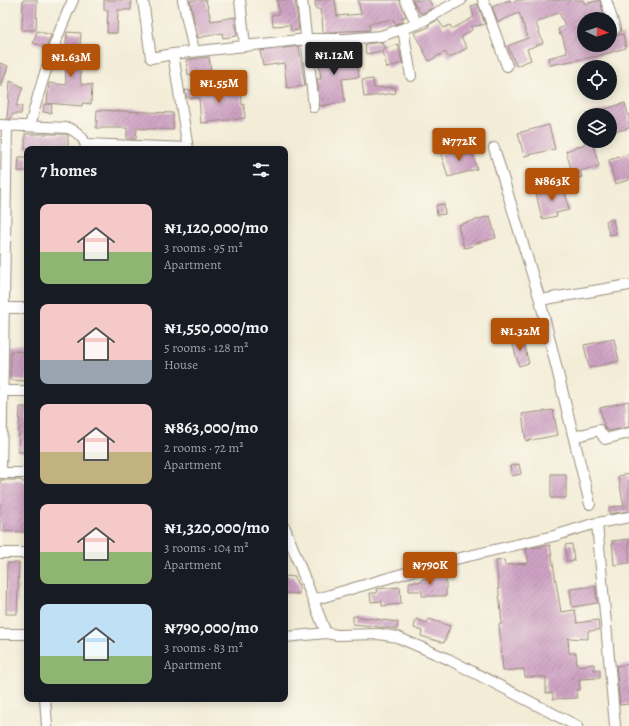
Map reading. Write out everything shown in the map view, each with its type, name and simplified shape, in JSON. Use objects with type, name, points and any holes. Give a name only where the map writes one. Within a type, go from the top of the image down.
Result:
[{"type":"street","points":[[30,126],[41,83],[60,29],[73,0]]},
{"type":"street","points":[[143,0],[151,58],[194,51],[307,38],[346,39],[382,36],[417,24],[461,0]]},
{"type":"street","points":[[183,0],[194,51]]},
{"type":"street","points":[[240,0],[245,46]]},
{"type":"street","points":[[302,0],[314,107]]},
{"type":"street","points":[[406,0],[417,24]]},
{"type":"street","points":[[483,0],[507,66]]},
{"type":"street","points":[[606,0],[610,12]]},
{"type":"street","points":[[403,29],[411,76]]},
{"type":"street","points":[[173,54],[188,146]]},
{"type":"street","points":[[24,473],[1,473],[5,308],[3,126],[68,128],[74,130],[86,146]]},
{"type":"street","points":[[494,148],[540,300],[590,504]]},
{"type":"street","points":[[540,300],[629,285]]},
{"type":"street","points":[[5,308],[24,308]]},
{"type":"street","points":[[3,391],[24,391]]},
{"type":"street","points":[[574,437],[599,430],[605,439],[629,433]]},
{"type":"street","points":[[313,600],[442,562],[554,536],[597,523],[629,517]]},
{"type":"street","points":[[597,523],[615,726]]},
{"type":"street","points":[[290,552],[313,600],[326,633]]},
{"type":"street","points":[[0,553],[24,553]]},
{"type":"street","points":[[288,637],[326,633],[338,635],[379,634],[397,637],[448,659],[577,726]]},
{"type":"street","points":[[0,634],[24,634]]},
{"type":"street","points":[[45,702],[47,726]]},
{"type":"building","points":[[23,0],[37,0],[36,30],[22,30]]},
{"type":"building","points":[[104,0],[131,0],[131,10],[118,10],[117,33],[107,33],[108,10],[104,10]]},
{"type":"building","points":[[190,0],[206,0],[211,21],[235,17],[237,36],[223,38],[222,33],[198,38]]},
{"type":"building","points":[[277,0],[295,0],[299,30],[291,31],[290,25],[273,26],[272,15],[279,14]]},
{"type":"building","points":[[335,0],[337,16],[361,14],[358,0],[399,0],[406,16],[401,18],[403,22],[395,24],[393,19],[369,24],[370,30],[323,32],[322,16],[320,9],[316,9],[315,1]]},
{"type":"building","points":[[412,0],[429,0],[433,8],[421,14]]},
{"type":"building","points":[[510,0],[511,3],[519,0],[583,0],[585,4],[600,0],[603,12],[577,12],[577,52],[612,52],[550,65],[548,58],[567,53],[562,35],[560,35],[558,29],[565,26],[559,12],[536,23],[543,43],[527,49],[531,60],[516,66],[508,46],[528,38],[519,13],[498,22],[492,7]]},
{"type":"building","points":[[478,4],[485,24],[471,27],[472,30],[461,37],[467,48],[449,58],[445,52],[429,61],[414,33],[429,27],[428,25],[438,20],[444,28],[450,25],[452,29],[474,17],[471,6]]},
{"type":"building","points":[[37,31],[51,35],[47,47],[33,43]]},
{"type":"building","points":[[67,32],[81,33],[79,57],[81,84],[92,85],[91,104],[82,103],[82,106],[47,103],[49,83],[66,85],[65,56]]},
{"type":"building","points":[[623,34],[626,48],[617,51],[617,35]]},
{"type":"building","points":[[382,42],[384,49],[398,44],[402,63],[387,68],[382,51],[366,54],[365,44]]},
{"type":"building","points":[[299,46],[305,86],[287,88],[284,63],[263,66],[260,51]]},
{"type":"building","points":[[318,46],[330,46],[331,61],[356,57],[359,77],[342,79],[345,102],[320,106],[317,79],[321,79],[318,56],[315,56],[314,49],[319,49]]},
{"type":"building","points":[[209,57],[211,72],[188,75],[186,60]]},
{"type":"building","points":[[0,63],[8,66],[1,87],[0,86]]},
{"type":"building","points":[[373,79],[374,88],[395,87],[396,93],[364,97],[362,80]]},
{"type":"building","points":[[10,81],[23,87],[16,106],[22,106],[21,114],[13,114],[11,119],[7,119]]},
{"type":"building","points":[[241,88],[242,105],[244,104],[245,118],[201,123],[199,98],[187,98],[185,90],[196,91]]},
{"type":"building","points":[[625,103],[629,117],[629,128],[617,131],[617,108],[608,108]]},
{"type":"building","points":[[44,104],[52,105],[51,113],[43,112]]},
{"type":"building","points":[[97,110],[173,113],[173,130],[137,128],[136,139],[127,139],[127,128],[96,128]]},
{"type":"building","points":[[549,125],[555,149],[524,156],[518,133]]},
{"type":"building","points":[[25,134],[68,135],[68,146],[25,146]]},
{"type":"building","points":[[577,147],[594,148],[599,166],[580,171],[582,177],[574,179],[566,151]]},
{"type":"building","points":[[471,148],[477,169],[448,177],[441,154]]},
{"type":"building","points":[[629,154],[629,180],[615,184],[609,160]]},
{"type":"building","points":[[19,157],[24,157],[24,171],[18,171]]},
{"type":"building","points":[[564,187],[569,210],[556,213],[557,216],[542,219],[536,193]]},
{"type":"building","points":[[444,204],[445,214],[437,215],[436,205]]},
{"type":"building","points":[[490,216],[496,238],[464,248],[458,225]]},
{"type":"building","points":[[613,219],[616,234],[609,235],[606,221]]},
{"type":"building","points":[[510,331],[511,341],[504,342],[503,332]]},
{"type":"building","points":[[522,339],[529,363],[519,366],[512,342]]},
{"type":"building","points":[[614,339],[619,361],[589,368],[584,345]]},
{"type":"building","points":[[11,351],[24,352],[24,381],[10,380]]},
{"type":"building","points":[[629,401],[629,427],[608,431],[604,426],[600,408]]},
{"type":"building","points":[[20,407],[24,407],[24,452],[18,452]]},
{"type":"building","points":[[553,410],[558,435],[526,441],[522,414]]},
{"type":"building","points":[[519,464],[521,474],[512,476],[510,466]]},
{"type":"building","points":[[551,474],[566,474],[566,498],[551,498]]},
{"type":"building","points":[[629,474],[629,511],[609,514],[609,507],[624,506],[618,476]]},
{"type":"building","points":[[0,480],[21,480],[24,482],[24,532],[0,531]]},
{"type":"building","points":[[629,539],[629,563],[614,565],[612,541]]},
{"type":"building","points":[[572,544],[574,561],[567,562],[565,545]]},
{"type":"building","points":[[550,545],[561,612],[575,610],[577,623],[598,620],[599,630],[588,631],[588,639],[568,638],[569,653],[576,653],[577,666],[594,664],[594,670],[600,670],[600,678],[579,679],[580,690],[576,690],[577,698],[553,699],[553,693],[546,693],[546,677],[525,677],[524,669],[503,671],[499,624],[502,624],[496,561],[504,560],[505,565],[529,563],[526,549]]},
{"type":"building","points":[[7,563],[19,563],[17,614],[6,614]]},
{"type":"building","points":[[288,576],[295,577],[295,581],[299,584],[299,594],[288,593]]},
{"type":"building","points":[[427,576],[446,577],[446,596],[422,596],[422,591],[409,591],[409,582],[422,582],[422,579],[427,579]]},
{"type":"building","points":[[595,586],[597,603],[572,607],[570,589]]},
{"type":"building","points":[[400,587],[401,604],[382,606],[382,601],[371,602],[370,593],[377,593],[376,589]]},
{"type":"building","points":[[353,616],[398,622],[397,629],[353,624]]},
{"type":"building","points":[[416,619],[427,623],[429,619],[450,626],[444,643],[421,636],[422,631],[414,628]]},
{"type":"building","points":[[629,664],[629,704],[620,705],[616,666]]}]
